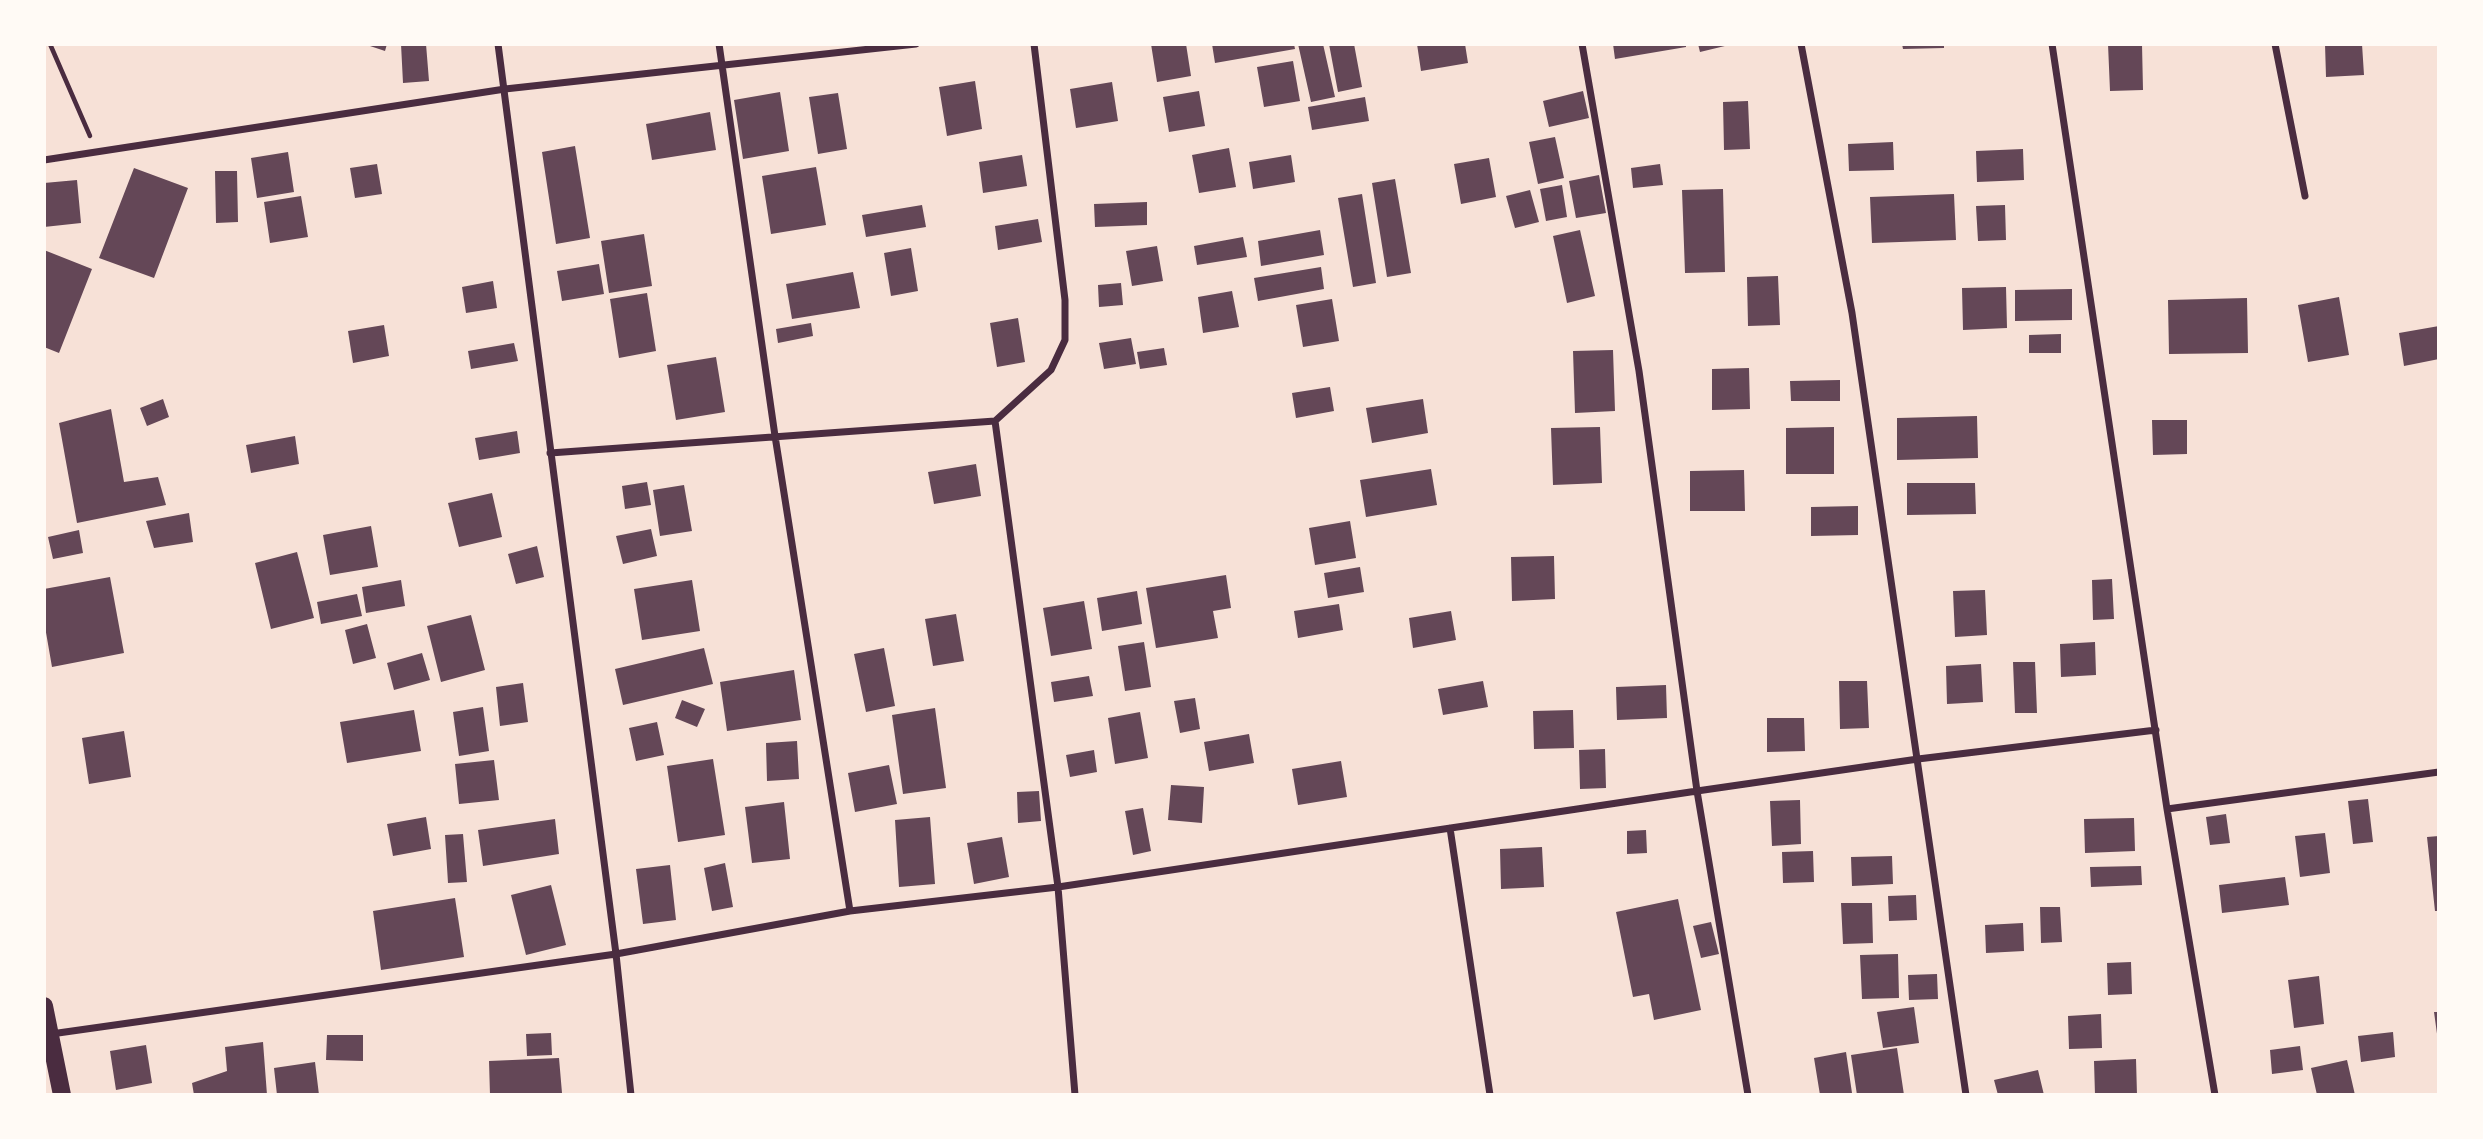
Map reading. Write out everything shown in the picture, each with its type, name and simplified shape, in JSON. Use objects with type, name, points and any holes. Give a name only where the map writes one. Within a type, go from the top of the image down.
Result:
[{"type":"highway","points":[[44,1006],[62,1095]]},
{"type":"street","points":[[498,44],[616,954],[631,1095]]},
{"type":"street","points":[[719,44],[775,436],[850,911]]},
{"type":"street","points":[[44,160],[505,89],[916,44]]},
{"type":"street","points":[[550,453],[995,421],[1051,370],[1065,340],[1065,300],[1034,44]]},
{"type":"street","points":[[1582,44],[1639,371],[1697,791],[1748,1095]]},
{"type":"street","points":[[1801,44],[1852,313],[1966,1095]]},
{"type":"street","points":[[2052,44],[2167,809],[2215,1095]]},
{"type":"street","points":[[2275,44],[2305,196]]},
{"type":"street","points":[[995,421],[1058,887],[1075,1095]]},
{"type":"street","points":[[49,1034],[616,954],[850,911],[1058,887],[1918,759],[2156,730]]},
{"type":"street","points":[[2167,809],[2439,772]]},
{"type":"street","points":[[1450,828],[1490,1095]]},
{"type":"path","points":[[50,44],[97,152]]},
{"type":"building","points":[[364,44],[387,44],[385,51]]},
{"type":"building","points":[[401,44],[426,44],[429,81],[403,83]]},
{"type":"building","points":[[1151,44],[1186,44],[1191,76],[1157,82]]},
{"type":"building","points":[[1212,44],[1294,44],[1295,49],[1215,63]]},
{"type":"building","points":[[1298,44],[1323,44],[1335,97],[1311,102]]},
{"type":"building","points":[[1329,44],[1354,44],[1362,87],[1338,92]]},
{"type":"building","points":[[1417,44],[1465,44],[1468,63],[1421,71]]},
{"type":"building","points":[[1613,44],[1686,44],[1686,47],[1615,59]]},
{"type":"building","points":[[1698,44],[1729,44],[1729,45],[1700,52]]},
{"type":"building","points":[[1902,44],[1944,44],[1944,48],[1903,49]]},
{"type":"building","points":[[2108,44],[2142,44],[2143,90],[2110,91]]},
{"type":"building","points":[[2325,44],[2362,44],[2364,75],[2326,77]]},
{"type":"building","points":[[1293,61],[1300,101],[1264,107],[1257,67]]},
{"type":"building","points":[[975,81],[982,129],[947,136],[939,87]]},
{"type":"building","points":[[1112,82],[1118,121],[1076,128],[1070,89]]},
{"type":"building","points":[[1199,91],[1205,126],[1169,132],[1163,97]]},
{"type":"building","points":[[1583,91],[1589,118],[1549,127],[1543,101]]},
{"type":"building","points":[[780,92],[789,151],[743,159],[734,100]]},
{"type":"building","points":[[838,93],[847,149],[818,154],[809,97]]},
{"type":"building","points":[[1365,97],[1369,121],[1312,130],[1308,107]]},
{"type":"building","points":[[1748,101],[1750,149],[1724,150],[1723,102]]},
{"type":"building","points":[[710,112],[716,150],[652,160],[646,124]]},
{"type":"building","points":[[1555,137],[1564,178],[1538,184],[1529,142]]},
{"type":"building","points":[[1893,142],[1894,170],[1849,171],[1848,144]]},
{"type":"building","points":[[575,146],[590,238],[556,244],[542,152]]},
{"type":"building","points":[[1229,148],[1236,187],[1199,193],[1192,155]]},
{"type":"building","points":[[2023,149],[2024,180],[1977,182],[1976,151]]},
{"type":"building","points":[[288,152],[294,192],[257,198],[251,158]]},
{"type":"building","points":[[1022,155],[1027,186],[983,193],[979,162]]},
{"type":"building","points":[[1291,155],[1295,182],[1253,189],[1249,162]]},
{"type":"building","points":[[1489,158],[1496,197],[1461,204],[1454,164]]},
{"type":"building","points":[[377,164],[382,194],[355,198],[350,168]]},
{"type":"building","points":[[1660,164],[1663,185],[1633,188],[1631,168]]},
{"type":"building","points":[[816,167],[826,225],[771,234],[762,176]]},
{"type":"building","points":[[134,168],[188,188],[154,278],[99,258]]},
{"type":"building","points":[[215,171],[237,171],[238,222],[216,223]]},
{"type":"building","points":[[1599,175],[1606,213],[1576,218],[1569,181]]},
{"type":"building","points":[[1395,179],[1411,273],[1387,277],[1372,183]]},
{"type":"building","points":[[77,180],[81,223],[44,227],[44,183]]},
{"type":"building","points":[[1562,185],[1567,217],[1546,221],[1540,189]]},
{"type":"building","points":[[1723,189],[1725,272],[1685,273],[1682,190]]},
{"type":"building","points":[[1530,190],[1539,222],[1515,228],[1506,196]]},
{"type":"building","points":[[1362,194],[1376,283],[1353,287],[1338,198]]},
{"type":"building","points":[[1954,194],[1956,240],[1872,243],[1870,197]]},
{"type":"building","points":[[301,196],[308,237],[270,243],[264,202]]},
{"type":"building","points":[[1147,202],[1147,225],[1095,227],[1094,204]]},
{"type":"building","points":[[922,205],[926,227],[866,237],[862,215]]},
{"type":"building","points":[[2005,205],[2006,240],[1978,241],[1976,206]]},
{"type":"building","points":[[1038,219],[1042,242],[998,250],[995,226]]},
{"type":"building","points":[[1320,230],[1324,255],[1261,266],[1258,241]]},
{"type":"building","points":[[1580,230],[1595,296],[1567,303],[1553,236]]},
{"type":"building","points":[[644,234],[652,286],[609,293],[601,241]]},
{"type":"building","points":[[1243,237],[1247,257],[1197,265],[1194,246]]},
{"type":"building","points":[[1157,246],[1163,281],[1132,286],[1126,251]]},
{"type":"building","points":[[911,248],[918,291],[891,296],[884,253]]},
{"type":"building","points":[[44,250],[92,269],[59,353],[44,347]]},
{"type":"building","points":[[599,264],[604,294],[562,301],[557,271]]},
{"type":"building","points":[[1321,267],[1324,289],[1258,301],[1254,278]]},
{"type":"building","points":[[853,272],[860,308],[792,319],[786,284]]},
{"type":"building","points":[[1778,276],[1780,325],[1748,326],[1747,277]]},
{"type":"building","points":[[493,281],[497,308],[466,313],[462,287]]},
{"type":"building","points":[[1121,283],[1123,305],[1099,307],[1098,285]]},
{"type":"building","points":[[2006,287],[2007,328],[1963,330],[1962,288]]},
{"type":"building","points":[[2072,289],[2072,320],[2015,321],[2015,290]]},
{"type":"building","points":[[1232,291],[1239,327],[1203,333],[1198,297]]},
{"type":"building","points":[[647,293],[656,351],[619,358],[610,299]]},
{"type":"building","points":[[2339,297],[2349,355],[2308,362],[2298,305]]},
{"type":"building","points":[[2247,298],[2248,353],[2169,354],[2168,300]]},
{"type":"building","points":[[1332,299],[1339,341],[1303,347],[1296,305]]},
{"type":"building","points":[[1018,318],[1025,362],[997,367],[990,323]]},
{"type":"building","points":[[811,323],[813,336],[778,343],[776,329]]},
{"type":"building","points":[[384,325],[389,356],[353,363],[348,331]]},
{"type":"building","points":[[2439,326],[2439,359],[2404,366],[2399,333]]},
{"type":"building","points":[[2061,334],[2061,353],[2029,353],[2029,335]]},
{"type":"building","points":[[1131,338],[1136,364],[1104,369],[1099,343]]},
{"type":"building","points":[[514,343],[518,361],[471,369],[468,351]]},
{"type":"building","points":[[1164,348],[1167,365],[1140,369],[1137,352]]},
{"type":"building","points":[[1613,350],[1615,411],[1575,413],[1573,351]]},
{"type":"building","points":[[716,357],[725,412],[676,420],[667,365]]},
{"type":"building","points":[[1749,368],[1750,409],[1712,410],[1712,369]]},
{"type":"building","points":[[1840,380],[1840,401],[1791,401],[1790,381]]},
{"type":"building","points":[[1330,387],[1334,411],[1296,418],[1292,393]]},
{"type":"building","points":[[163,399],[169,417],[147,426],[140,408]]},
{"type":"building","points":[[1423,399],[1428,433],[1372,443],[1366,408]]},
{"type":"building","points":[[111,409],[124,482],[158,477],[166,505],[77,523],[59,423]]},
{"type":"building","points":[[1977,416],[1978,458],[1897,460],[1897,418]]},
{"type":"building","points":[[2152,420],[2187,420],[2187,454],[2153,455]]},
{"type":"building","points":[[1600,427],[1602,483],[1553,485],[1551,428]]},
{"type":"building","points":[[1834,427],[1834,474],[1786,474],[1786,428]]},
{"type":"building","points":[[517,431],[520,453],[479,460],[475,438]]},
{"type":"building","points":[[295,436],[299,464],[251,473],[246,445]]},
{"type":"building","points":[[976,464],[981,496],[934,504],[928,472]]},
{"type":"building","points":[[1431,469],[1437,505],[1366,517],[1360,480]]},
{"type":"building","points":[[1744,470],[1745,511],[1690,511],[1690,471]]},
{"type":"building","points":[[647,482],[651,505],[625,509],[622,486]]},
{"type":"building","points":[[1907,483],[1975,483],[1976,514],[1907,515]]},
{"type":"building","points":[[684,485],[692,531],[660,536],[653,490]]},
{"type":"building","points":[[492,493],[502,537],[459,547],[448,503]]},
{"type":"building","points":[[1858,506],[1858,535],[1811,536],[1811,507]]},
{"type":"building","points":[[189,513],[193,542],[154,548],[146,521]]},
{"type":"building","points":[[1350,521],[1356,558],[1315,565],[1309,528]]},
{"type":"building","points":[[371,526],[378,567],[330,575],[323,535]]},
{"type":"building","points":[[651,529],[657,556],[623,564],[616,536]]},
{"type":"building","points":[[79,530],[83,553],[53,559],[48,537]]},
{"type":"building","points":[[537,546],[544,577],[516,584],[508,554]]},
{"type":"building","points":[[297,552],[314,618],[271,629],[255,563]]},
{"type":"building","points":[[1554,556],[1555,599],[1512,601],[1511,557]]},
{"type":"building","points":[[1360,567],[1364,592],[1328,598],[1324,573]]},
{"type":"building","points":[[1226,575],[1231,608],[1213,611],[1218,638],[1156,648],[1146,588]]},
{"type":"building","points":[[110,577],[124,653],[52,667],[44,621],[44,589]]},
{"type":"building","points":[[2112,579],[2114,619],[2093,620],[2092,580]]},
{"type":"building","points":[[401,580],[405,606],[366,613],[362,587]]},
{"type":"building","points":[[692,580],[700,631],[642,640],[634,589]]},
{"type":"building","points":[[1985,590],[1987,635],[1955,637],[1953,591]]},
{"type":"building","points":[[1137,591],[1142,624],[1102,631],[1097,598]]},
{"type":"building","points":[[357,594],[362,616],[321,624],[317,602]]},
{"type":"building","points":[[1084,601],[1092,649],[1051,656],[1043,608]]},
{"type":"building","points":[[1339,604],[1343,630],[1298,638],[1294,611]]},
{"type":"building","points":[[1451,611],[1456,640],[1413,648],[1409,618]]},
{"type":"building","points":[[956,614],[964,661],[933,666],[925,619]]},
{"type":"building","points":[[471,615],[485,670],[441,682],[427,626]]},
{"type":"building","points":[[367,624],[376,658],[353,664],[345,630]]},
{"type":"building","points":[[1144,642],[1151,687],[1125,691],[1118,646]]},
{"type":"building","points":[[2095,642],[2096,675],[2061,677],[2060,644]]},
{"type":"building","points":[[704,648],[713,684],[623,705],[615,669]]},
{"type":"building","points":[[884,648],[895,706],[866,712],[854,654]]},
{"type":"building","points":[[422,653],[430,680],[394,690],[387,663]]},
{"type":"building","points":[[2013,662],[2035,662],[2037,713],[2015,713]]},
{"type":"building","points":[[1981,664],[1983,702],[1947,704],[1946,666]]},
{"type":"building","points":[[794,670],[801,720],[727,731],[720,682]]},
{"type":"building","points":[[1089,676],[1093,696],[1054,702],[1051,682]]},
{"type":"building","points":[[1483,681],[1488,707],[1443,715],[1438,689]]},
{"type":"building","points":[[1839,681],[1867,681],[1869,728],[1840,729]]},
{"type":"building","points":[[523,683],[528,722],[500,726],[496,687]]},
{"type":"building","points":[[1666,685],[1667,718],[1617,720],[1616,687]]},
{"type":"building","points":[[1195,698],[1200,729],[1180,733],[1174,701]]},
{"type":"building","points":[[682,700],[705,709],[697,727],[675,718]]},
{"type":"building","points":[[483,707],[489,751],[459,756],[453,712]]},
{"type":"building","points":[[935,708],[946,788],[903,794],[892,715]]},
{"type":"building","points":[[414,710],[421,751],[347,763],[340,722]]},
{"type":"building","points":[[1573,710],[1574,748],[1534,749],[1533,711]]},
{"type":"building","points":[[1140,712],[1148,758],[1115,764],[1108,718]]},
{"type":"building","points":[[1767,718],[1804,718],[1805,751],[1767,752]]},
{"type":"building","points":[[657,722],[664,755],[636,761],[629,728]]},
{"type":"building","points":[[124,731],[131,777],[89,784],[82,738]]},
{"type":"building","points":[[1249,734],[1254,763],[1209,771],[1204,742]]},
{"type":"building","points":[[797,741],[799,779],[767,781],[766,743]]},
{"type":"building","points":[[1605,749],[1606,788],[1580,789],[1579,750]]},
{"type":"building","points":[[1094,750],[1097,772],[1070,777],[1066,755]]},
{"type":"building","points":[[713,759],[725,835],[678,842],[667,766]]},
{"type":"building","points":[[494,760],[499,800],[459,804],[455,764]]},
{"type":"building","points":[[1341,761],[1347,797],[1298,805],[1292,769]]},
{"type":"building","points":[[889,765],[897,804],[855,812],[848,773]]},
{"type":"building","points":[[1171,785],[1204,787],[1202,823],[1168,820]]},
{"type":"building","points":[[1039,791],[1041,821],[1018,823],[1017,792]]},
{"type":"building","points":[[2368,799],[2373,842],[2353,844],[2348,801]]},
{"type":"building","points":[[1800,800],[1801,844],[1772,846],[1770,801]]},
{"type":"building","points":[[784,802],[790,859],[752,863],[745,807]]},
{"type":"building","points":[[1143,808],[1151,851],[1133,855],[1125,811]]},
{"type":"building","points":[[2226,814],[2230,843],[2210,845],[2206,817]]},
{"type":"building","points":[[426,817],[431,849],[393,856],[387,824]]},
{"type":"building","points":[[930,817],[935,884],[899,887],[895,820]]},
{"type":"building","points":[[2134,818],[2135,851],[2085,853],[2084,819]]},
{"type":"building","points":[[555,819],[559,854],[483,866],[478,830]]},
{"type":"building","points":[[1646,830],[1647,853],[1627,854],[1627,831]]},
{"type":"building","points":[[2325,833],[2330,873],[2300,877],[2295,836]]},
{"type":"building","points":[[463,834],[467,882],[448,883],[445,835]]},
{"type":"building","points":[[2439,836],[2439,911],[2435,911],[2427,837]]},
{"type":"building","points":[[1002,837],[1009,877],[974,884],[967,843]]},
{"type":"building","points":[[1542,847],[1544,887],[1501,889],[1500,849]]},
{"type":"building","points":[[1813,851],[1814,882],[1783,883],[1782,852]]},
{"type":"building","points":[[1892,856],[1893,884],[1852,886],[1851,857]]},
{"type":"building","points":[[725,863],[733,907],[712,911],[704,868]]},
{"type":"building","points":[[670,865],[676,920],[643,924],[636,869]]},
{"type":"building","points":[[2141,866],[2142,885],[2091,887],[2090,867]]},
{"type":"building","points":[[2285,877],[2289,905],[2222,913],[2219,885]]},
{"type":"building","points":[[551,885],[566,945],[526,955],[511,895]]},
{"type":"building","points":[[1916,895],[1917,920],[1889,921],[1888,896]]},
{"type":"building","points":[[455,898],[464,957],[381,970],[373,911]]},
{"type":"building","points":[[1678,899],[1701,1010],[1654,1020],[1649,994],[1633,997],[1616,912]]},
{"type":"building","points":[[1841,903],[1872,903],[1873,943],[1843,944]]},
{"type":"building","points":[[2040,907],[2060,907],[2062,942],[2041,943]]},
{"type":"building","points":[[1711,922],[1719,954],[1701,958],[1693,926]]},
{"type":"building","points":[[2023,923],[2024,951],[1986,953],[1985,925]]},
{"type":"building","points":[[1898,954],[1899,998],[1862,999],[1860,955]]},
{"type":"building","points":[[2131,962],[2132,994],[2108,995],[2107,963]]},
{"type":"building","points":[[1937,974],[1938,999],[1909,1000],[1908,975]]},
{"type":"building","points":[[2319,976],[2324,1024],[2294,1028],[2288,980]]},
{"type":"building","points":[[1914,1007],[1919,1043],[1883,1048],[1877,1012]]},
{"type":"building","points":[[2434,1012],[2439,1012],[2439,1041],[2438,1041]]},
{"type":"building","points":[[2101,1014],[2102,1048],[2069,1049],[2068,1016]]},
{"type":"building","points":[[2393,1032],[2395,1057],[2361,1062],[2358,1036]]},
{"type":"building","points":[[551,1033],[552,1055],[527,1056],[526,1034]]},
{"type":"building","points":[[327,1035],[363,1035],[363,1061],[326,1060]]},
{"type":"building","points":[[263,1042],[267,1095],[194,1095],[192,1083],[227,1071],[225,1047]]},
{"type":"building","points":[[146,1045],[152,1083],[116,1090],[110,1051]]},
{"type":"building","points":[[2300,1046],[2303,1070],[2272,1074],[2270,1050]]},
{"type":"building","points":[[1897,1048],[1904,1095],[1857,1095],[1851,1055]]},
{"type":"building","points":[[1846,1052],[1852,1093],[1820,1095],[1814,1058]]},
{"type":"building","points":[[559,1058],[562,1093],[490,1095],[489,1061]]},
{"type":"building","points":[[2136,1059],[2137,1095],[2095,1095],[2094,1061]]},
{"type":"building","points":[[2347,1060],[2355,1095],[2317,1095],[2311,1068]]},
{"type":"building","points":[[315,1062],[319,1095],[277,1095],[274,1068]]},
{"type":"building","points":[[2038,1070],[2044,1095],[1998,1095],[1994,1080]]}]
